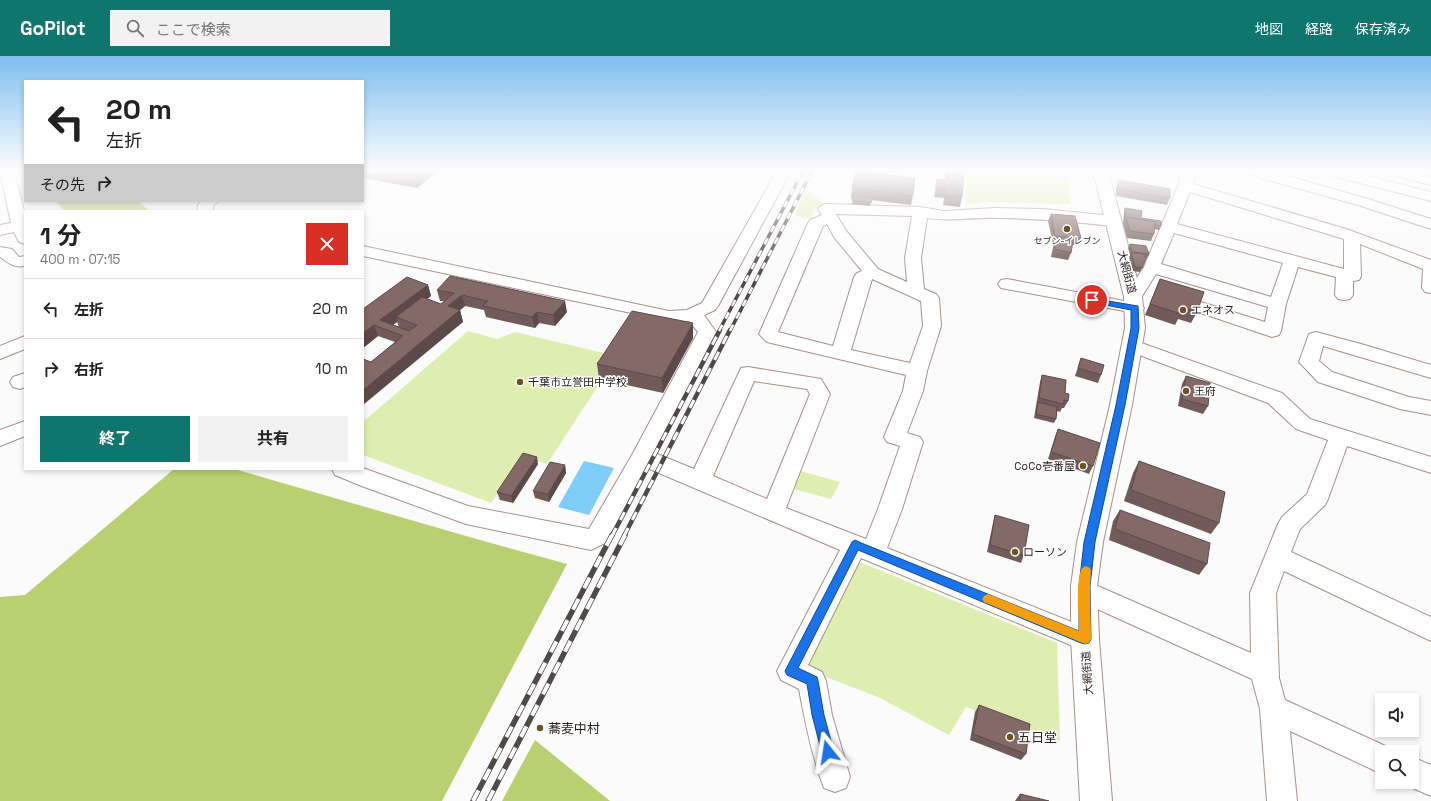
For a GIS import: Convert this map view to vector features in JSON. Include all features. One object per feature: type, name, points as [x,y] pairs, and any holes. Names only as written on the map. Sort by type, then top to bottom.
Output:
[{"type":"main road","name":"大網街道","points":[[1096,801],[1085,639],[1084,591],[1090,542],[1133,346],[1135,328],[1134,302],[1109,206]]},
{"type":"street","points":[[0,230],[23,233],[16,206]]},
{"type":"street","points":[[364,252],[669,316],[690,315],[709,306],[765,206]]},
{"type":"street","points":[[1007,284],[1134,302],[1152,266],[1176,206]]},
{"type":"street","points":[[1278,206],[1364,232],[1398,251],[1431,266],[1431,288]]},
{"type":"street","points":[[1375,206],[1431,224]]},
{"type":"street","points":[[835,777],[818,715],[812,681],[791,671],[864,548],[890,509],[912,442],[895,437],[913,391],[917,371],[932,326],[930,298],[872,273],[840,234],[826,209],[920,212],[944,216],[995,213],[1043,214],[1113,221]]},
{"type":"street","points":[[916,292],[913,258],[920,212]]},
{"type":"street","points":[[830,217],[816,223],[768,334],[774,338],[917,371]]},
{"type":"street","points":[[1168,226],[1353,276],[1364,232]]},
{"type":"street","points":[[0,252],[6,252],[12,260],[17,262],[24,261]]},
{"type":"street","points":[[1201,307],[1272,331],[1277,304],[1292,260]]},
{"type":"street","points":[[364,264],[416,274],[410,279]]},
{"type":"street","points":[[1152,266],[1277,304]]},
{"type":"street","points":[[840,353],[863,277],[872,273]]},
{"type":"street","points":[[1344,294],[1345,274]]},
{"type":"street","points":[[345,470],[466,515],[591,540],[597,536],[642,457],[707,332],[693,314]]},
{"type":"street","points":[[1431,372],[1316,338],[1309,362],[1325,377],[1407,404],[1431,408]]},
{"type":"street","points":[[0,352],[24,342]]},
{"type":"street","points":[[1133,346],[1275,398],[1303,424],[1431,465]]},
{"type":"street","points":[[700,480],[748,373],[814,384],[820,394],[772,512]]},
{"type":"street","points":[[0,438],[24,428]]},
{"type":"street","points":[[1282,801],[1274,709],[1265,678],[1263,593],[1278,558],[1290,524],[1317,499],[1340,436]]},
{"type":"street","points":[[642,457],[700,480],[772,512],[864,548],[1085,639]]},
{"type":"street","points":[[1278,558],[1431,629]]},
{"type":"street","points":[[1084,591],[1265,672]]},
{"type":"street","points":[[1274,709],[1375,756]]},
{"type":"street","points":[[1419,775],[1431,781]]},
{"type":"green space","points":[[60,206],[143,206],[148,210],[63,210]]},
{"type":"green space","points":[[799,206],[826,207],[814,209],[811,219],[795,216]]},
{"type":"green space","points":[[468,331],[497,339],[515,332],[612,355],[592,384],[598,386],[547,464],[523,457],[491,503],[364,455],[364,421]]},
{"type":"green space","points":[[173,470],[237,470],[567,564],[442,801],[0,801],[0,597],[25,595]]},
{"type":"green space","points":[[800,471],[840,482],[831,499],[794,489]]},
{"type":"green space","points":[[845,556],[1057,643],[1060,741],[966,707],[949,735],[878,697],[800,667]]},
{"type":"green space","points":[[535,740],[610,801],[502,801]]},
{"type":"water","points":[[584,461],[614,468],[589,515],[558,507]]},
{"type":"building","points":[[1125,208],[1142,211],[1141,218],[1161,221],[1161,226],[1155,225],[1155,222],[1126,217],[1125,219]]},
{"type":"building","points":[[1051,214],[1075,216],[1081,238],[1055,236]]},
{"type":"building","points":[[1126,217],[1155,222],[1154,234],[1130,231]]},
{"type":"building","points":[[1056,238],[1073,241],[1071,253],[1054,249]]},
{"type":"building","points":[[1130,244],[1146,246],[1149,254],[1132,252]]},
{"type":"building","points":[[1131,253],[1143,254],[1146,258],[1142,268],[1135,267]]},
{"type":"building","points":[[450,276],[565,301],[553,315],[537,312],[532,317],[483,306],[488,301],[462,295],[448,306],[460,310],[364,389],[364,359],[371,362],[403,336],[374,325],[364,332],[364,308],[407,277],[428,285],[380,320],[409,331],[417,325],[396,317],[422,297],[441,304],[454,293],[437,290]]},
{"type":"building","points":[[1160,279],[1204,292],[1197,312],[1183,308],[1181,314],[1150,304]]},
{"type":"building","points":[[632,311],[693,323],[662,378],[597,364]]},
{"type":"building","points":[[1081,358],[1104,365],[1101,375],[1078,368]]},
{"type":"building","points":[[1042,375],[1066,380],[1065,393],[1069,394],[1068,401],[1064,400],[1063,404],[1039,398]]},
{"type":"building","points":[[1186,376],[1210,383],[1208,406],[1182,399]]},
{"type":"building","points":[[1038,402],[1057,407],[1056,419],[1036,414]]},
{"type":"building","points":[[1058,429],[1100,443],[1093,466],[1051,452]]},
{"type":"building","points":[[523,453],[537,457],[511,496],[497,492]]},
{"type":"building","points":[[1139,461],[1225,492],[1219,523],[1131,490]]},
{"type":"building","points":[[550,462],[565,465],[548,494],[533,491]]},
{"type":"building","points":[[1120,510],[1210,543],[1207,564],[1115,529]]},
{"type":"building","points":[[995,515],[1029,525],[1024,555],[990,545]]},
{"type":"building","points":[[979,705],[1030,724],[1026,754],[973,734]]},
{"type":"building","points":[[1020,794],[1049,801],[1020,801]]},
{"type":"railway","points":[[719,331],[785,206]]},
{"type":"railway","points":[[730,331],[794,206]]},
{"type":"railway","points":[[612,536],[720,330]]},
{"type":"railway","points":[[624,536],[730,330]]},
{"type":"railway","points":[[473,801],[612,535]]},
{"type":"railway","points":[[488,801],[625,535]]},
{"type":"slow traffic","points":[[988,599],[1085,639],[1084,586],[1086,571]]},
{"type":"place","name":"セブン-イレブン","points":[[1067,229]]},
{"type":"place","name":"エネオス","points":[[1183,310]]},
{"type":"place","name":"千葉市立誉田中学校","points":[[520,382]]},
{"type":"place","name":"王府","points":[[1186,391]]},
{"type":"place","name":"CoCo壱番屋","points":[[1083,466]]},
{"type":"place","name":"ローソン","points":[[1015,552]]},
{"type":"place","name":"蕎麦中村","points":[[540,728]]},
{"type":"place","name":"五日堂","points":[[1010,737]]},
{"type":"route","points":[[828,752],[818,715],[812,681],[791,671],[855,545],[1085,639],[1084,586],[1090,542],[1121,405],[1133,346],[1135,328],[1135,308],[1092,300]]}]
